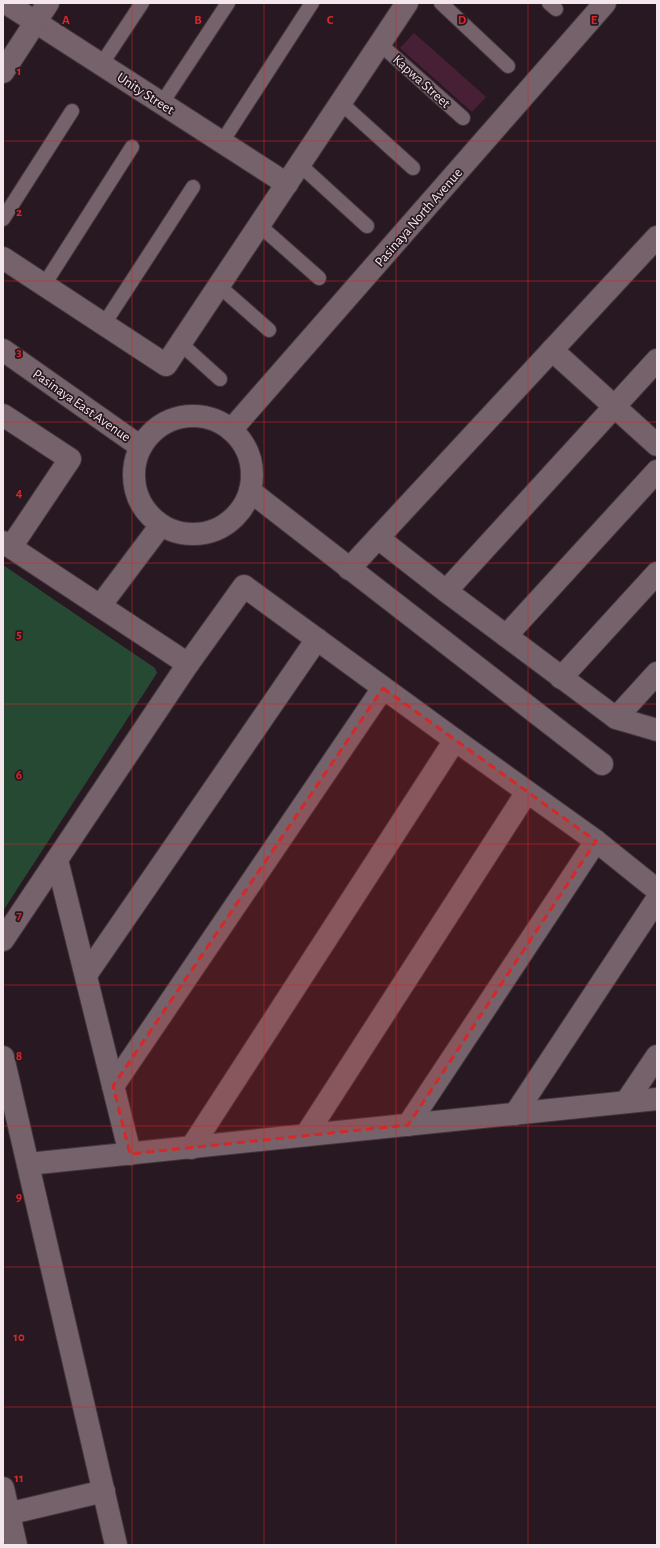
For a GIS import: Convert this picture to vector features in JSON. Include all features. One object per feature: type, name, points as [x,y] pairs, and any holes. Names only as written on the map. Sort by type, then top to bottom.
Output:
[{"type":"street","name":"Unity Street","points":[[6,3],[286,184]]},
{"type":"street","points":[[3,72],[48,3]]},
{"type":"street","points":[[3,258],[166,364],[407,3]]},
{"type":"street","name":"Pasinaya North Avenue","points":[[232,430],[605,3]]},
{"type":"street","points":[[349,569],[657,237]]},
{"type":"street","name":"Pasinaya East Avenue","points":[[3,350],[141,447]]},
{"type":"street","points":[[552,350],[657,445]]},
{"type":"street","points":[[446,591],[657,360]]},
{"type":"street","points":[[3,415],[70,460],[7,544],[188,664]]},
{"type":"street","points":[[190,416],[219,422],[232,430],[249,454],[252,468],[250,491],[241,510],[230,521],[218,529],[204,533],[189,534],[174,532],[161,525],[149,515],[135,490],[134,475],[136,460],[141,447],[150,435],[162,425],[175,419],[190,416]]},
{"type":"street","points":[[506,636],[657,471]]},
{"type":"street","points":[[250,491],[602,764]]},
{"type":"street","points":[[100,606],[161,525]]},
{"type":"street","points":[[378,538],[561,678],[616,718],[657,730]]},
{"type":"street","points":[[561,678],[657,573]]},
{"type":"street","points":[[3,940],[188,664],[244,586],[596,841],[657,890]]},
{"type":"street","points":[[86,975],[317,640]]},
{"type":"street","points":[[616,718],[657,673]]},
{"type":"street","points":[[113,1086],[383,688]]},
{"type":"street","points":[[191,1148],[455,740]]},
{"type":"street","points":[[306,1135],[527,792]]},
{"type":"street","points":[[408,1125],[596,841]]},
{"type":"street","points":[[57,860],[130,1154]]},
{"type":"street","points":[[515,1114],[657,899]]},
{"type":"street","points":[[626,1102],[657,1056]]},
{"type":"street","points":[[3,1057],[116,1545]]},
{"type":"street","points":[[28,1164],[657,1099]]},
{"type":"street","points":[[3,1488],[6,1514],[16,1545]]},
{"type":"street","points":[[6,1514],[104,1491]]},
{"type":"lane","points":[[101,65],[142,3]]},
{"type":"lane","points":[[162,103],[228,3]]},
{"type":"lane","points":[[222,142],[312,3]]},
{"type":"lane","points":[[441,3],[508,66]]},
{"type":"lane","name":"Kapwa Street","points":[[380,44],[463,118]]},
{"type":"lane","points":[[341,103],[413,168]]},
{"type":"lane","points":[[3,219],[72,111]]},
{"type":"lane","points":[[44,285],[132,147]]},
{"type":"lane","points":[[300,164],[367,226]]},
{"type":"lane","points":[[104,324],[193,187]]},
{"type":"lane","points":[[259,225],[319,278]]},
{"type":"lane","points":[[219,286],[269,330]]},
{"type":"lane","points":[[180,343],[220,379]]},
{"type":"highlighted area","points":[[383,688],[596,841],[408,1125],[130,1154],[113,1086]]},
{"type":"green space","points":[[3,565],[155,668],[157,673],[3,911]]},
{"type":"building","points":[[414,33],[486,97],[472,112],[400,48]]}]
